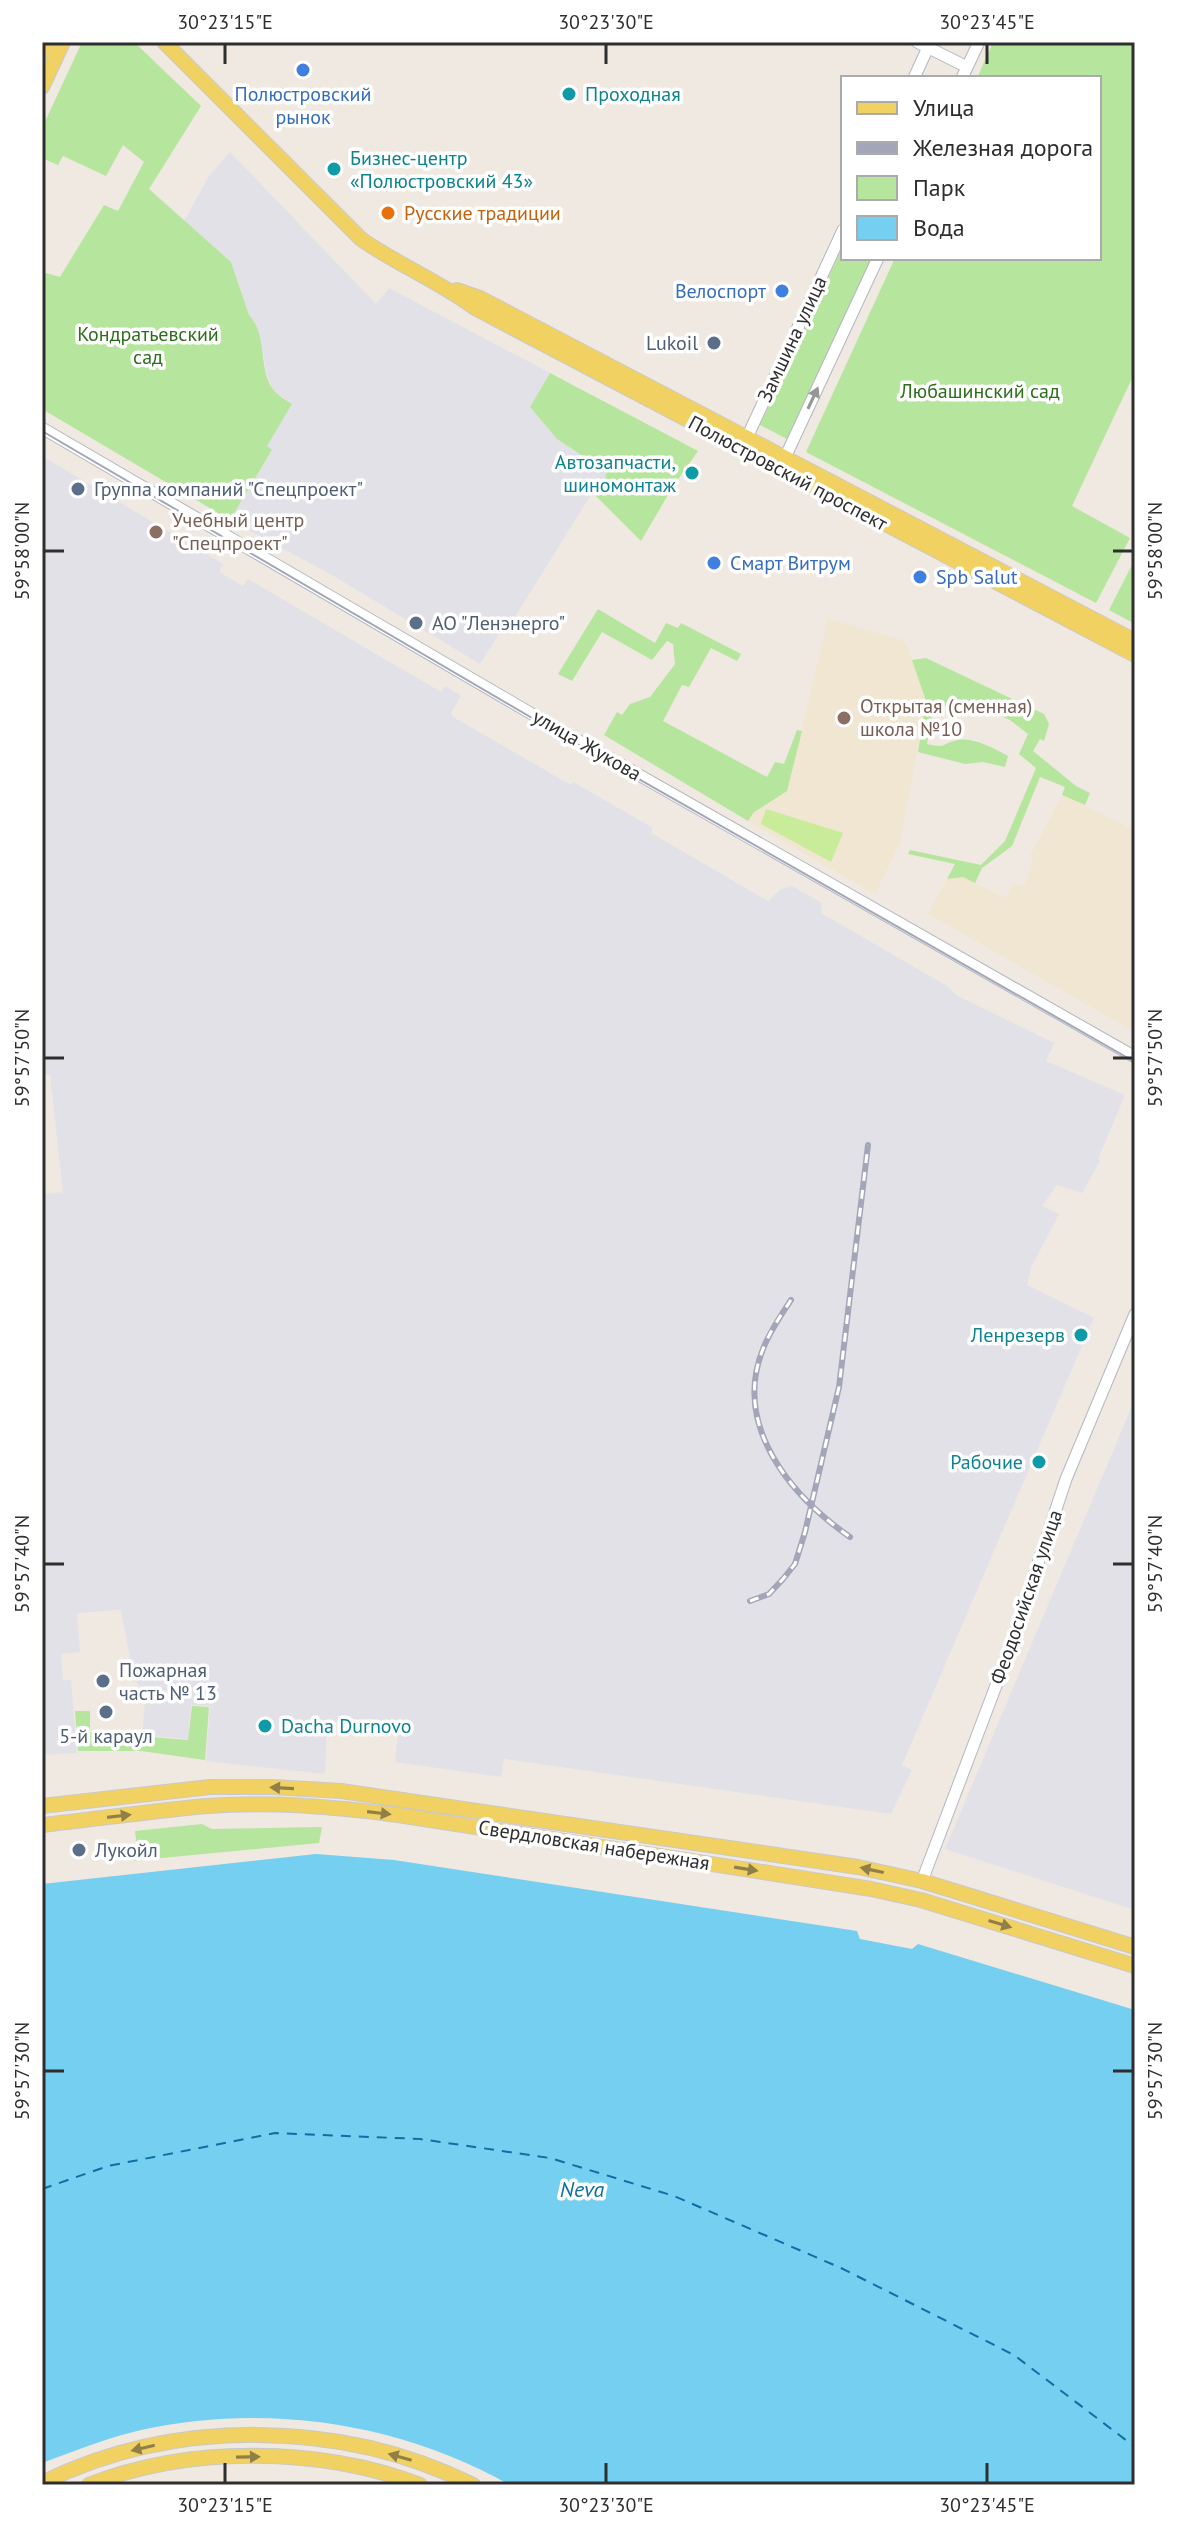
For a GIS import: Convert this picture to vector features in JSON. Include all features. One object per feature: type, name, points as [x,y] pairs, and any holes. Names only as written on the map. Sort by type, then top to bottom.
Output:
[{"type":"main road","points":[[42,53],[47,42]]},
{"type":"main road","points":[[42,87],[63,42]]},
{"type":"main road","name":"Полюстровский проспект","points":[[164,42],[361,239],[445,286],[475,308],[744,443],[1135,655]]},
{"type":"main road","name":"Полюстровский проспект","points":[[782,463],[1135,641]]},
{"type":"main road","name":"Свердловская набережная","points":[[42,1806],[210,1787],[341,1791],[760,1851],[922,1881],[1135,1947]]},
{"type":"main road","name":"Свердловская набережная","points":[[42,1825],[209,1806],[270,1804],[398,1815],[871,1889],[921,1900],[1135,1966]]},
{"type":"main road","points":[[42,2483],[93,2462],[144,2447],[190,2439],[249,2435],[324,2440],[368,2448],[411,2460],[473,2485]]},
{"type":"main road","points":[[89,2485],[148,2468],[193,2460],[250,2456],[322,2460],[420,2485]]},
{"type":"street","points":[[915,76],[925,44],[964,73],[979,42]]},
{"type":"street","name":"Замшина улица","points":[[744,443],[841,234]]},
{"type":"street","points":[[782,463],[877,260]]},
{"type":"street","name":"улица Жукова","points":[[42,428],[536,716],[1135,1057]]},
{"type":"street","name":"Феодосийская улица","points":[[922,1881],[1008,1654],[1066,1479],[1135,1314]]},
{"type":"shaded area","points":[[230,152],[376,304],[389,288],[550,373],[530,407],[557,439],[607,472],[603,484],[592,493],[513,620],[509,618],[480,664],[332,575],[230,520],[272,451],[266,447],[292,404],[273,390],[266,372],[261,339],[255,322],[249,316],[231,262],[184,221],[209,176]]},
{"type":"shaded area","points":[[42,456],[223,564],[219,572],[243,586],[248,579],[441,692],[445,686],[461,696],[451,713],[453,717],[653,828],[651,833],[768,901],[781,889],[792,886],[822,903],[821,913],[947,986],[956,995],[1054,1043],[1046,1061],[1125,1095],[1098,1159],[1100,1161],[1082,1193],[1057,1185],[1042,1206],[1059,1214],[1031,1268],[1027,1285],[1094,1318],[902,1765],[912,1770],[891,1814],[504,1759],[501,1777],[395,1762],[399,1726],[356,1725],[356,1722],[327,1722],[325,1774],[206,1761],[210,1706],[191,1705],[188,1739],[142,1735],[146,1691],[134,1681],[121,1610],[77,1613],[80,1652],[61,1654],[63,1680],[71,1680],[77,1753],[42,1755],[42,1194],[63,1192],[50,1075],[42,1075]]},
{"type":"shaded area","points":[[828,619],[905,641],[926,701],[900,843],[875,894],[748,821],[754,812],[787,790]]},
{"type":"shaded area","points":[[1062,795],[1135,830],[1135,1032],[928,914],[947,879],[963,877],[1005,898],[1012,884],[1024,887],[1033,859],[1030,856]]},
{"type":"shaded area","points":[[1135,1399],[1135,1910],[945,1849]]},
{"type":"green space","name":"Кондратьевский сад","points":[[82,42],[134,42],[201,106],[149,189],[231,262],[249,315],[259,332],[268,379],[274,391],[292,404],[267,446],[272,450],[230,520],[42,409],[42,272],[60,277],[104,205],[118,211],[144,162],[123,145],[106,176],[63,156],[58,165],[42,158],[42,128]]},
{"type":"green space","name":"Любашинский сад","points":[[993,42],[1135,42],[1135,372],[1072,506],[1130,538],[1096,603],[806,452],[894,260],[1101,260],[1101,76],[978,76]]},
{"type":"green space","points":[[841,250],[841,260],[871,260],[787,439],[760,425]]},
{"type":"green space","points":[[550,373],[698,451],[641,541],[594,494],[603,484],[607,472],[557,439],[530,407]]},
{"type":"green space","points":[[1135,559],[1135,624],[1109,610]]},
{"type":"green space","points":[[598,609],[655,643],[666,623],[678,628],[681,623],[741,654],[737,661],[711,648],[689,687],[682,685],[663,721],[767,777],[775,762],[784,764],[797,730],[802,731],[787,791],[754,812],[748,821],[604,735],[617,712],[622,715],[630,704],[650,697],[675,664],[673,644],[667,641],[652,660],[602,632],[572,681],[558,674]]},
{"type":"green space","points":[[926,658],[1044,714],[1049,724],[1044,741],[1040,739],[1033,751],[1076,786],[1090,793],[1085,805],[1062,795],[1065,787],[1040,777],[1012,846],[982,868],[975,883],[963,877],[947,879],[955,864],[908,854],[910,850],[981,865],[1005,841],[1036,768],[1019,754],[1028,734],[1010,720],[967,700],[947,703],[941,712],[933,711],[927,744],[942,746],[953,741],[977,742],[1008,756],[1005,767],[983,762],[965,764],[918,752],[926,701],[912,660]]},
{"type":"green space","points":[[766,809],[843,833],[831,862],[761,824]]},
{"type":"green space","points":[[192,1706],[209,1707],[205,1760],[141,1751],[78,1751],[75,1711],[90,1711],[90,1732],[188,1740]]},
{"type":"green space","points":[[202,1824],[212,1829],[322,1827],[319,1843],[130,1861],[137,1847],[135,1831]]},
{"type":"water","name":"Neva","points":[[316,1854],[394,1860],[857,1931],[860,1939],[912,1949],[918,1944],[1135,2010],[1135,2485],[510,2485],[467,2463],[377,2433],[283,2419],[235,2418],[141,2430],[42,2463],[42,1884]]},
{"type":"ferry route","points":[[42,2189],[108,2166],[275,2133],[420,2139],[550,2158],[674,2196],[841,2268],[1014,2355],[1135,2447]]},
{"type":"tram line","points":[[42,431],[544,725],[1135,1062]]},
{"type":"railway","points":[[750,1601],[769,1594],[795,1564],[805,1532],[839,1387],[868,1145]]},
{"type":"railway","points":[[791,1300],[766,1342],[755,1378],[755,1405],[761,1432],[788,1480],[807,1501],[850,1537]]},
{"type":"place","name":"Полюстровский рынок","points":[[303,70]]},
{"type":"place","name":"Проходная","points":[[569,94]]},
{"type":"place","name":"Бизнес-центр «Полюстровский 43»","points":[[334,169]]},
{"type":"place","name":"Русские традиции","points":[[388,213]]},
{"type":"place","name":"Велоспорт","points":[[782,291]]},
{"type":"place","name":"Lukoil","points":[[714,343]]},
{"type":"place","name":"Автозапчасти, шиномонтаж","points":[[692,473]]},
{"type":"place","name":"Группа компаний \"Спецпроект\"","points":[[78,489]]},
{"type":"place","name":"Учебный центр \"Спецпроект\"","points":[[156,532]]},
{"type":"place","name":"Смарт Витрум","points":[[714,563]]},
{"type":"place","name":"Spb Salut","points":[[920,577]]},
{"type":"place","name":"АО \"Ленэнерго\"","points":[[416,623]]},
{"type":"place","name":"Открытая (сменная) школа №10","points":[[844,718]]},
{"type":"place","name":"Ленрезерв","points":[[1081,1335]]},
{"type":"place","name":"Рабочие","points":[[1039,1462]]},
{"type":"place","name":"Пожарная часть № 13","points":[[103,1681]]},
{"type":"place","name":"5-й караул","points":[[106,1712]]},
{"type":"place","name":"Dacha Durnovo","points":[[265,1726]]},
{"type":"place","name":"Лукойл","points":[[79,1850]]}]
